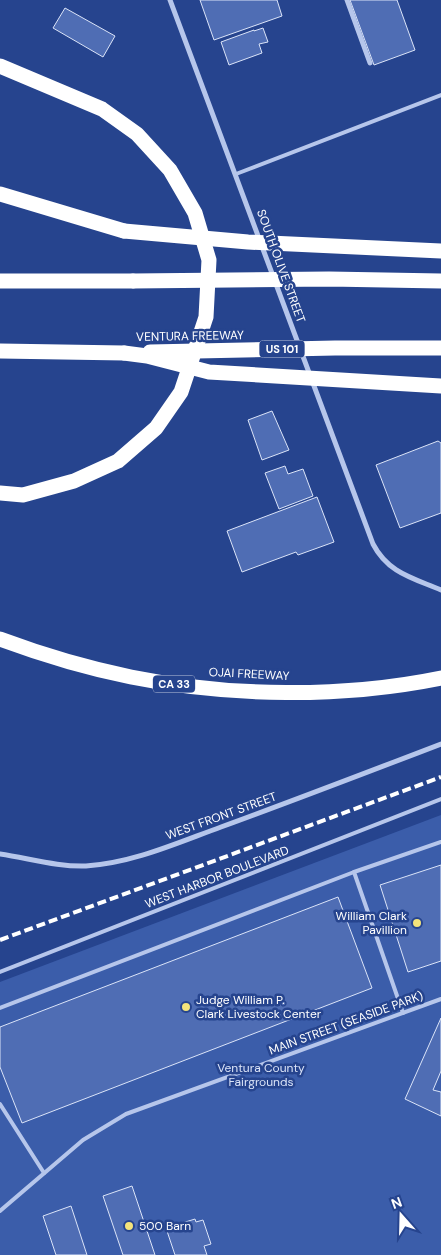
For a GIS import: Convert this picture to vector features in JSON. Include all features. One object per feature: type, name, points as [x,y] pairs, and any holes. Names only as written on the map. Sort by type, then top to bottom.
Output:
[{"type":"highway","points":[[0,66],[102,109],[137,134],[170,170],[195,213],[209,260],[206,317],[181,392],[156,428],[118,461],[74,481],[23,495],[0,493]]},
{"type":"highway","points":[[0,194],[124,231],[248,242],[441,251]]},
{"type":"highway","points":[[0,282],[441,281]]},
{"type":"highway","name":"VENTURA FREEWAY","points":[[0,351],[124,353],[335,348],[441,348]]},
{"type":"highway","points":[[124,353],[147,356],[209,372],[441,386]]},
{"type":"highway","name":"OJAI FREEWAY","points":[[0,639],[84,666],[175,684],[256,691],[353,690],[441,678]]},
{"type":"street","name":"SOUTH OLIVE STREET","points":[[170,0],[374,544],[384,561],[392,567],[441,590]]},
{"type":"street","points":[[347,0],[370,63]]},
{"type":"street","name":"WEST FRONT STREET","points":[[0,854],[78,865],[117,862],[147,854],[307,796],[441,744]]},
{"type":"lane","points":[[236,174],[441,95]]},
{"type":"lane","name":"WEST HARBOR BOULEVARD","points":[[0,972],[441,799]]},
{"type":"lane","points":[[0,1008],[354,872],[441,842]]},
{"type":"lane","points":[[354,872],[403,1013]]},
{"type":"lane","name":"MAIN STREET (SEASIDE PARK)","points":[[0,1211],[83,1140],[126,1114],[441,999]]},
{"type":"lane","points":[[0,1104],[44,1173]]},
{"type":"green space","name":"Ventura County Fairgrounds","points":[[441,815],[441,1255],[0,1255],[0,982]]},
{"type":"building","points":[[200,0],[277,0],[282,16],[214,40]]},
{"type":"building","points":[[350,0],[397,0],[415,50],[374,65]]},
{"type":"building","points":[[65,8],[115,36],[103,57],[53,28]]},
{"type":"building","points":[[263,28],[268,42],[259,44],[262,53],[229,65],[221,42]]},
{"type":"building","points":[[272,411],[289,450],[262,460],[248,420]]},
{"type":"building","points":[[438,441],[441,443],[441,513],[400,528],[376,465]]},
{"type":"building","points":[[285,466],[288,474],[303,469],[313,496],[279,509],[265,473]]},
{"type":"building","points":[[317,497],[334,542],[298,555],[296,552],[242,572],[227,531]]},
{"type":"building","name":"William Clark Pavillion","points":[[441,865],[441,961],[408,972],[380,885]]},
{"type":"building","name":"Judge William P. Clark Livestock Center","points":[[338,897],[372,988],[22,1123],[0,1067],[0,1027]]},
{"type":"building","points":[[441,1018],[441,1071],[433,1090],[441,1092],[441,1116],[405,1099]]},
{"type":"building","name":"500 Barn","points":[[132,1186],[155,1255],[123,1255],[103,1196]]},
{"type":"building","points":[[71,1206],[87,1255],[56,1255],[43,1216]]},
{"type":"building","points":[[195,1219],[196,1222],[203,1220],[211,1244],[204,1246],[207,1255],[175,1255],[166,1228]]},
{"type":"railway","points":[[0,940],[441,777]]},
{"type":"place","name":"William Clark Pavillion","points":[[417,923]]},
{"type":"place","name":"Judge William P. Clark Livestock Center","points":[[186,1007]]},
{"type":"place","name":"500 Barn","points":[[129,1226]]}]
